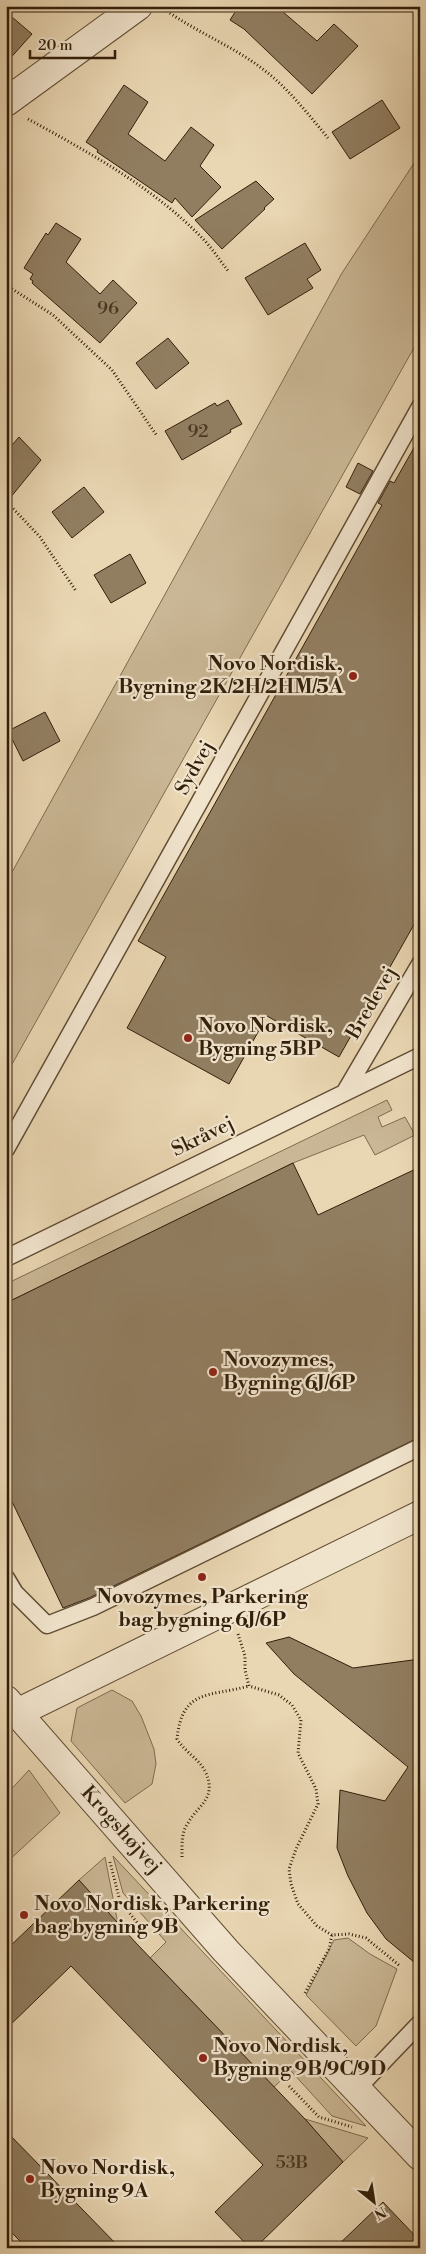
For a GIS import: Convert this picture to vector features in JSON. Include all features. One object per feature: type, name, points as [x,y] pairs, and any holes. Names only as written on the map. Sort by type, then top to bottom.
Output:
[{"type":"street","points":[[14,109],[138,6]]},
{"type":"street","points":[[12,1706],[225,1612],[420,1515]]},
{"type":"street","name":"Krogshøjvej","points":[[12,1706],[288,2019],[420,2156]]},
{"type":"lane","name":"Sydvej","points":[[6,1149],[420,407]]},
{"type":"lane","name":"Bredevej","points":[[346,1090],[420,964]]},
{"type":"lane","name":"Skråvej","points":[[6,1258],[346,1090],[420,1056]]},
{"type":"lane","points":[[6,1578],[15,1594],[47,1625],[93,1607],[420,1447]]},
{"type":"lane","points":[[356,2090],[420,2023]]},
{"type":"path","points":[[160,6],[265,70],[298,102],[328,138]]},
{"type":"path","points":[[14,109],[108,166],[170,208],[206,242],[229,272]]},
{"type":"path","points":[[6,285],[53,315],[112,370],[157,436]]},
{"type":"path","points":[[6,501],[40,537],[76,591]]},
{"type":"path","points":[[225,1612],[238,1633],[245,1656],[245,1670],[249,1686]]},
{"type":"path","points":[[170,1885],[181,1861],[182,1836],[188,1822],[205,1804],[210,1784],[198,1760],[183,1748],[177,1739],[182,1714],[202,1696],[249,1686],[279,1695],[292,1705],[301,1720],[298,1753],[316,1789],[318,1804],[296,1848],[289,1869],[291,1884],[298,1904],[317,1926],[332,1935],[349,1934],[366,1938],[400,1966]]},
{"type":"path","points":[[116,1822],[106,1849],[120,1901],[143,1930]]},
{"type":"path","points":[[288,2019],[329,1949],[332,1935]]},
{"type":"path","points":[[289,2086],[319,2117],[353,2127]]},
{"type":"shaded area","points":[[420,154],[420,337],[6,1075],[6,883],[342,273]]},
{"type":"shaded area","points":[[387,1100],[392,1110],[378,1117],[382,1127],[405,1117],[415,1135],[375,1155],[364,1135],[293,1163],[6,1303],[6,1284]]},
{"type":"shaded area","points":[[112,1690],[132,1701],[141,1716],[154,1749],[156,1764],[152,1784],[125,1803],[71,1741],[77,1708]]},
{"type":"shaded area","points":[[29,1770],[60,1813],[6,1863],[6,1795]]},
{"type":"shaded area","points":[[113,1856],[366,2126],[332,2116],[291,2071],[274,2087],[150,1958],[166,1942],[123,1893]]},
{"type":"shaded area","points":[[105,1857],[118,1924],[79,1880]]},
{"type":"shaded area","points":[[348,1938],[370,1954],[397,1969],[376,2026],[356,2046],[306,1995],[334,1940]]},
{"type":"shaded area","points":[[305,2119],[368,2138],[343,2162]]},
{"type":"building","points":[[239,6],[276,6],[317,41],[334,24],[358,46],[312,94],[244,29],[230,20]]},
{"type":"building","points":[[6,12],[32,34],[6,63]]},
{"type":"building","points":[[124,85],[148,102],[128,134],[165,161],[191,127],[214,145],[200,166],[221,187],[192,217],[175,198],[172,203],[97,152],[98,150],[86,142]]},
{"type":"building","points":[[382,100],[400,128],[350,159],[332,132]]},
{"type":"building","points":[[256,181],[274,199],[222,249],[195,220]]},
{"type":"building","points":[[56,223],[81,239],[66,262],[100,294],[113,280],[137,303],[100,343],[32,283],[33,281],[30,279],[33,274],[24,268],[46,233],[48,235]]},
{"type":"building","points":[[305,243],[321,270],[307,279],[313,288],[268,315],[245,278]]},
{"type":"building","points":[[168,338],[189,363],[156,389],[136,363]]},
{"type":"building","points":[[228,400],[242,424],[182,460],[165,431],[215,403],[217,406]]},
{"type":"building","points":[[19,437],[41,460],[6,503],[6,452]]},
{"type":"building","name":"Novo Nordisk, Bygning 2K/2H/2HM/5A","points":[[420,437],[420,914],[339,1057],[267,1016],[229,1084],[127,1028],[166,957],[138,941],[382,505],[378,503],[390,481],[394,483]]},
{"type":"building","points":[[358,463],[373,471],[360,494],[346,487]]},
{"type":"building","points":[[84,487],[104,512],[72,538],[52,512]]},
{"type":"building","points":[[130,554],[146,583],[111,603],[94,575]]},
{"type":"building","points":[[45,712],[60,741],[23,761],[8,731]]},
{"type":"building","name":"Novozymes, Bygning 6J/6P","points":[[293,1163],[318,1215],[420,1167],[420,1437],[89,1598],[63,1608],[6,1489],[6,1303]]},
{"type":"building","points":[[289,1637],[353,1668],[420,1659],[420,1967],[386,1939],[367,1913],[348,1876],[337,1848],[340,1790],[385,1801],[408,1767],[294,1674],[266,1643]]},
{"type":"building","name":"Novo Nordisk, Bygning 9B/9C/9D","points":[[79,1880],[136,1943],[305,2119],[343,2162],[255,2248],[250,2248],[215,2212],[263,2165],[71,1966],[6,2029],[6,1950]]},
{"type":"building","name":"Novo Nordisk, Bygning 9A","points":[[6,2131],[120,2248],[27,2248],[6,2227]]},
{"type":"building","points":[[383,2202],[420,2241],[420,2248],[335,2248]]},
{"type":"place","name":"Novo Nordisk, Bygning 2K/2H/2HM/5A","points":[[353,676]]},
{"type":"place","name":"Novo Nordisk, Bygning 5BP","points":[[188,1038]]},
{"type":"place","name":"Novozymes, Bygning 6J/6P","points":[[213,1372]]},
{"type":"place","name":"Novozymes, Parkering bag bygning 6J/6P","points":[[202,1577]]},
{"type":"place","name":"Novo Nordisk, Parkering bag bygning 9B","points":[[24,1915]]},
{"type":"place","name":"Novo Nordisk, Bygning 9B/9C/9D","points":[[203,2058]]},
{"type":"place","name":"Novo Nordisk, Bygning 9A","points":[[30,2179]]}]
